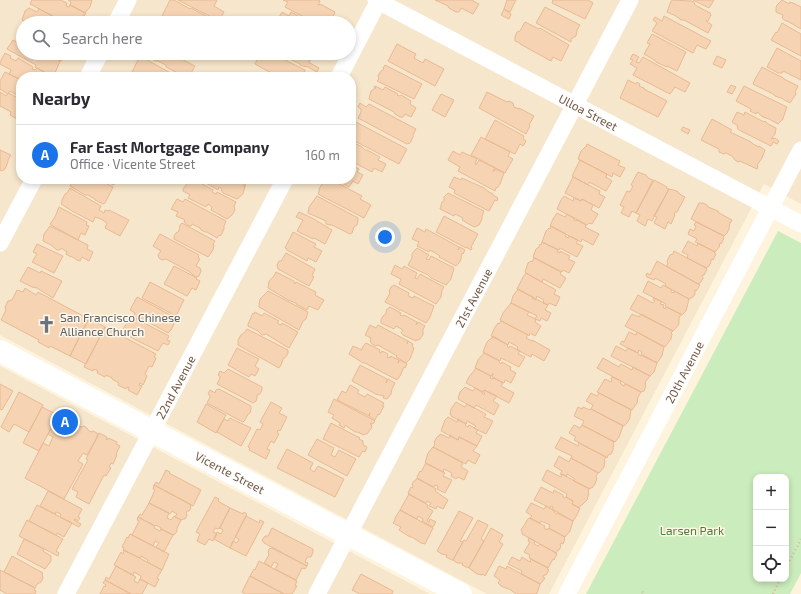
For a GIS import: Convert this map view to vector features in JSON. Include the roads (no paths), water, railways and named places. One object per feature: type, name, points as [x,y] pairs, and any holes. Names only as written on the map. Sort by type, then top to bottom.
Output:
[{"type":"street","points":[[120,16],[128,0]]},
{"type":"street","points":[[356,43],[378,0]]},
{"type":"street","name":"Ulloa Street","points":[[378,0],[801,224]]},
{"type":"street","name":"21st Avenue","points":[[316,594],[630,0]]},
{"type":"street","points":[[90,72],[96,60]]},
{"type":"street","points":[[342,72],[348,60]]},
{"type":"street","name":"20th Avenue","points":[[567,594],[801,150]]},
{"type":"street","points":[[0,243],[31,184]]},
{"type":"street","name":"22nd Avenue","points":[[66,594],[282,184]]},
{"type":"street","name":"Vicente Street","points":[[0,351],[461,594]]},
{"type":"place","name":"San Francisco Chinese Alliance Church","points":[[47,324]]},
{"type":"place","name":"Far East Mortgage Company","points":[[65,422]]},
{"type":"park label","name":"Larsen Park","points":[[692,530]]}]
